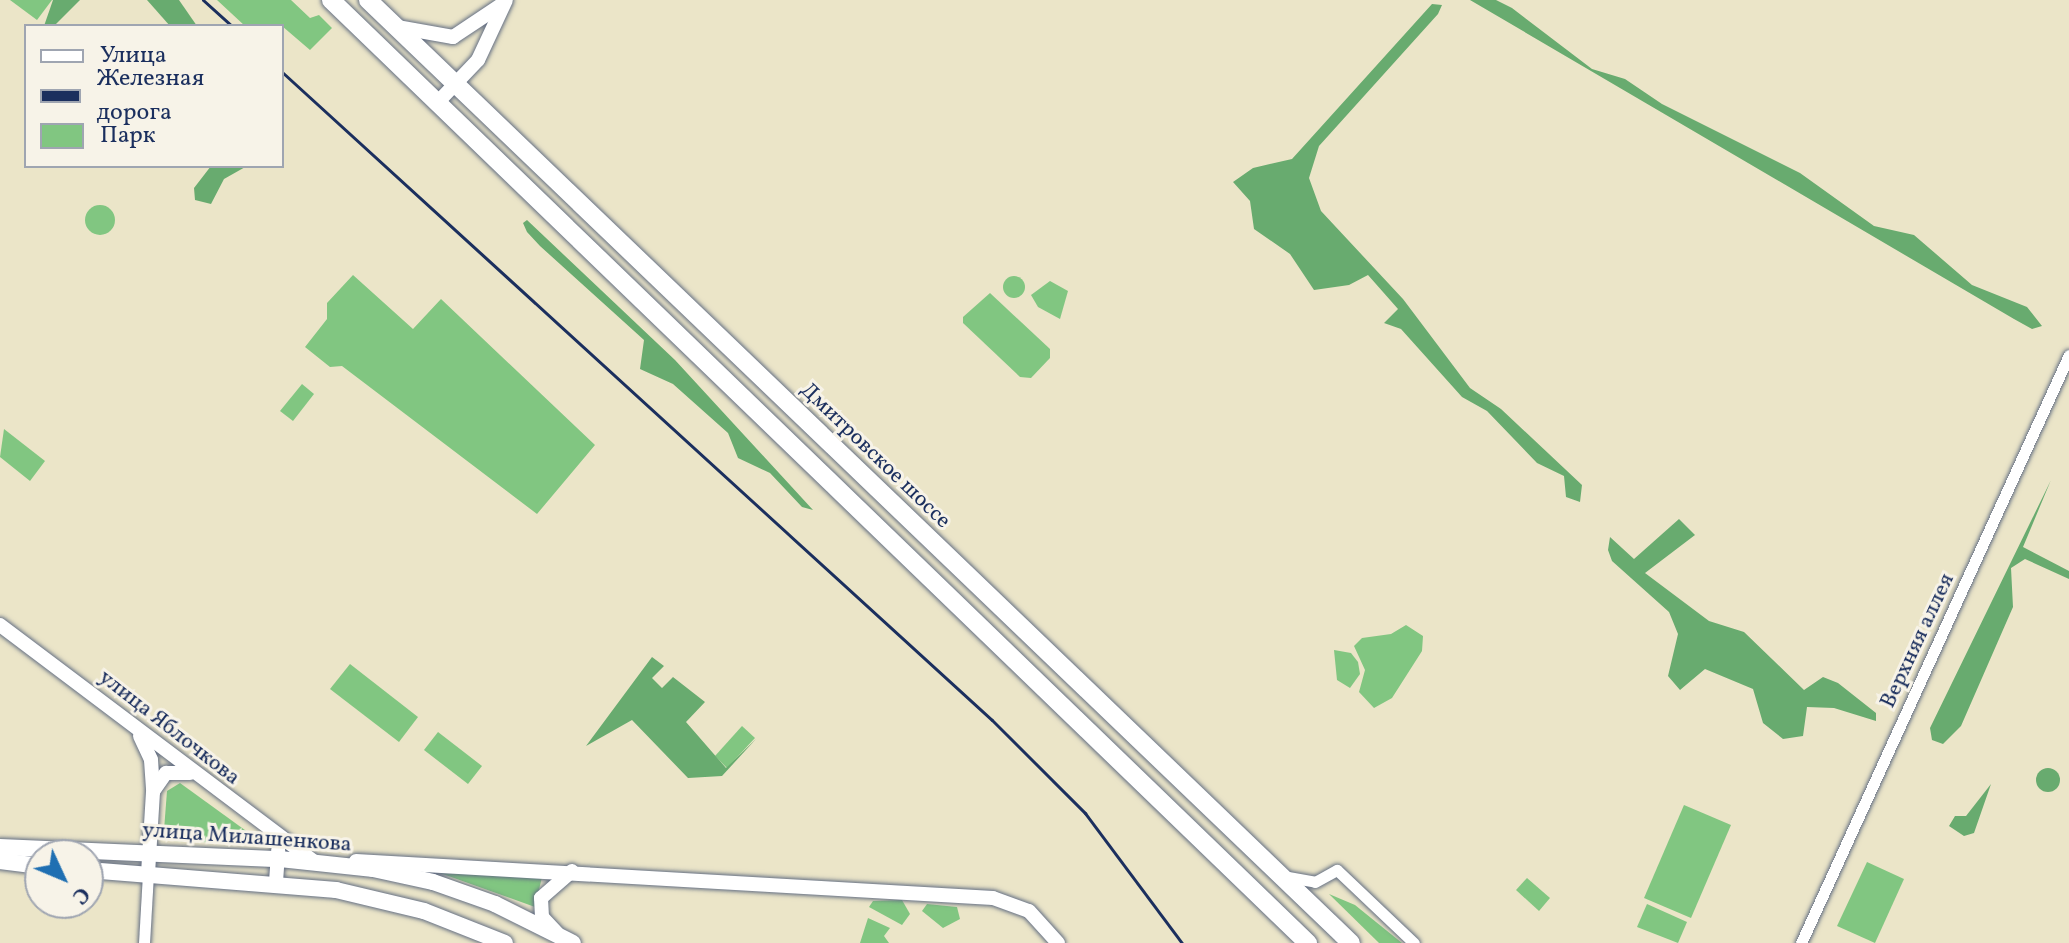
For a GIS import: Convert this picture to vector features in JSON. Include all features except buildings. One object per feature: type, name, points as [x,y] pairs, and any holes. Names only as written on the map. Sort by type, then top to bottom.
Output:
[{"type":"main road","points":[[331,0],[1308,943]]},
{"type":"main road","name":"Дмитровское шоссе","points":[[368,0],[1351,943]]},
{"type":"main road","name":"улица Милашенкова","points":[[0,847],[332,864],[433,882],[495,904],[566,940]]},
{"type":"main road","points":[[0,861],[24,864]]},
{"type":"main road","name":"улица Милашенкова","points":[[104,871],[276,882],[424,911],[505,943]]},
{"type":"street","points":[[438,102],[478,60],[505,1]]},
{"type":"street","points":[[397,27],[453,37],[505,1]]},
{"type":"street","name":"Верхняя аллея","points":[[1801,943],[2067,363]]},
{"type":"street","name":"улица Яблочкова","points":[[0,625],[271,835],[313,861]]},
{"type":"street","points":[[135,729],[151,760],[153,792],[144,943]]},
{"type":"street","points":[[153,792],[166,773],[190,773]]},
{"type":"street","points":[[271,835],[280,859],[276,882]]},
{"type":"street","points":[[332,864],[573,870],[993,898],[1024,908],[1058,943]]},
{"type":"street","points":[[566,940],[542,917],[541,898],[553,882],[573,870]]},
{"type":"street","points":[[1276,872],[1315,882],[1337,870],[1414,943]]},
{"type":"green space","points":[[10,0],[52,0],[37,20]]},
{"type":"green space","points":[[53,0],[80,0],[56,24],[45,24]]},
{"type":"green space","points":[[147,0],[179,0],[196,24],[168,24]]},
{"type":"green space","points":[[217,0],[291,0],[310,18],[319,15],[332,28],[310,50],[284,28],[284,24],[243,24]]},
{"type":"green space","points":[[1470,0],[1496,0],[1512,8],[1592,69],[1625,79],[1662,104],[1800,173],[1874,226],[1914,235],[1972,285],[2027,307],[2042,326],[2032,329],[2014,319]]},
{"type":"green space","points":[[1432,4],[1442,5],[1438,14],[1319,146],[1309,178],[1321,211],[1403,299],[1470,388],[1501,409],[1582,485],[1580,502],[1566,497],[1564,476],[1537,463],[1487,411],[1462,397],[1401,329],[1384,323],[1398,309],[1368,275],[1349,285],[1314,290],[1290,254],[1254,229],[1250,201],[1233,182],[1253,168],[1292,159]]},
{"type":"green space","points":[[209,168],[243,168],[224,179],[211,204],[195,200],[194,188]]},
{"type":"green space","points":[[100,205],[110,210],[115,220],[110,230],[100,235],[90,230],[85,220],[90,210]]},
{"type":"green space","points":[[527,220],[675,360],[813,510],[802,507],[770,473],[738,458],[728,433],[673,384],[640,369],[644,340],[540,246],[527,232],[523,223]]},
{"type":"green space","points":[[353,275],[413,329],[441,299],[595,445],[537,514],[342,366],[330,367],[305,347],[327,319],[327,303]]},
{"type":"green space","points":[[1010,276],[1018,276],[1025,287],[1018,298],[1010,298],[1003,291],[1003,283]]},
{"type":"green space","points":[[1050,281],[1068,291],[1060,319],[1038,307],[1031,295]]},
{"type":"green space","points":[[990,293],[1050,349],[1050,358],[1031,378],[1020,377],[963,323],[963,317]]},
{"type":"green space","points":[[302,384],[314,394],[293,421],[280,411]]},
{"type":"green space","points":[[4,429],[45,461],[30,481],[0,457]]},
{"type":"green space","points":[[2051,480],[2023,547],[2069,571],[2069,579],[2025,559],[2011,568],[2013,607],[1961,726],[1943,744],[1932,740],[1930,728]]},
{"type":"green space","points":[[1679,519],[1695,535],[1645,573],[1709,621],[1744,632],[1804,690],[1823,677],[1838,683],[1876,713],[1876,721],[1834,708],[1807,707],[1803,736],[1783,739],[1763,723],[1753,689],[1705,669],[1680,690],[1668,676],[1678,634],[1669,612],[1612,561],[1608,550],[1610,537],[1634,559]]},
{"type":"green space","points":[[1406,625],[1423,636],[1422,651],[1392,698],[1374,708],[1359,692],[1365,670],[1354,646],[1362,638],[1391,634]]},
{"type":"green space","points":[[1334,650],[1351,653],[1358,662],[1360,674],[1350,688],[1337,680]]},
{"type":"green space","points":[[652,657],[664,666],[652,678],[662,688],[673,677],[705,702],[686,722],[726,768],[756,739],[722,776],[688,778],[632,720],[586,746]]},
{"type":"green space","points":[[350,664],[418,717],[399,742],[330,689]]},
{"type":"green space","points":[[742,726],[755,738],[727,768],[715,756]]},
{"type":"green space","points":[[438,732],[482,766],[468,784],[424,750]]},
{"type":"green space","points":[[2048,768],[2057,771],[2060,780],[2057,789],[2048,792],[2039,789],[2036,780],[2039,771]]},
{"type":"green space","points":[[180,783],[249,833],[249,844],[173,841],[164,830],[167,791]]},
{"type":"green space","points":[[1991,784],[1974,833],[1964,836],[1949,826],[1955,816],[1966,816]]},
{"type":"green space","points":[[1684,805],[1731,825],[1691,918],[1644,898]]},
{"type":"green space","points":[[1867,862],[1904,879],[1875,943],[1837,926]]},
{"type":"green space","points":[[440,873],[542,877],[535,907]]},
{"type":"green space","points":[[1527,878],[1550,898],[1539,911],[1516,890]]},
{"type":"green space","points":[[1329,894],[1355,905],[1402,943],[1379,943]]},
{"type":"green space","points":[[902,900],[910,914],[902,925],[869,907],[873,901]]},
{"type":"green space","points":[[927,904],[957,907],[960,919],[943,928],[922,911]]},
{"type":"green space","points":[[1647,904],[1687,922],[1678,943],[1637,927]]},
{"type":"green space","points":[[868,918],[890,928],[884,936],[889,943],[860,943]]},
{"type":"railway","points":[[203,0],[230,24]]},
{"type":"railway","points":[[284,74],[992,720],[1085,813],[1182,943]]}]
